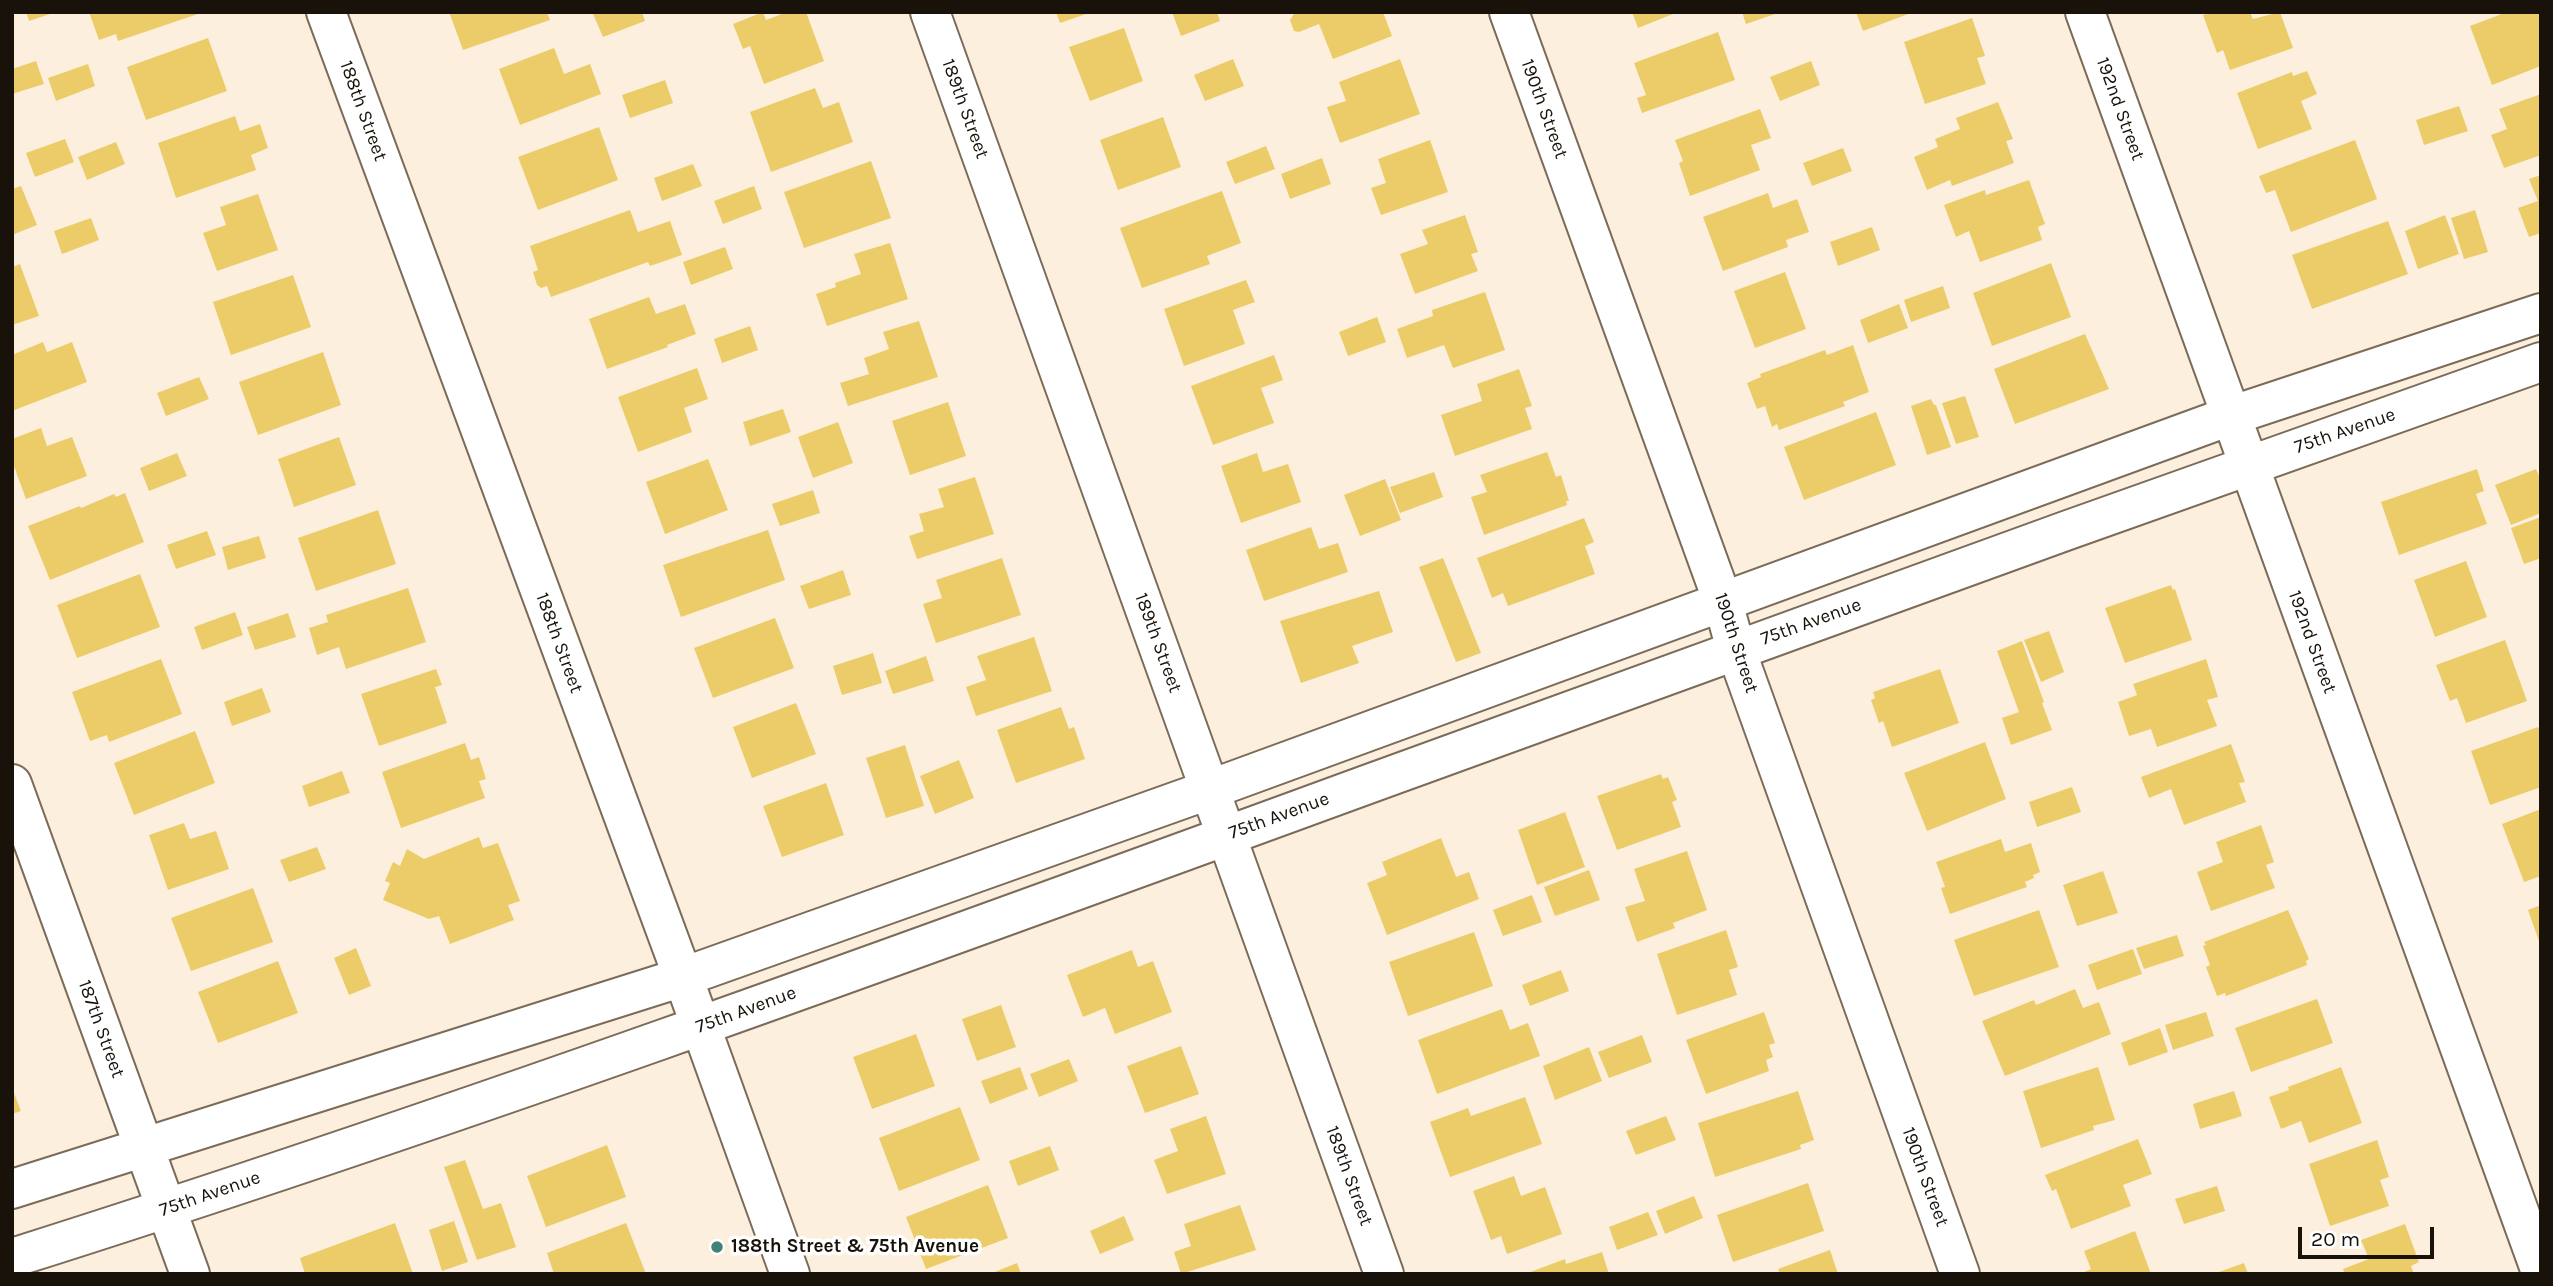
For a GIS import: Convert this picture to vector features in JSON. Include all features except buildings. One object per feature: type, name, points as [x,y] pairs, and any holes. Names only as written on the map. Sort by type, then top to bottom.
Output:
[{"type":"street","name":"188th Street","points":[[326,12],[790,1274]]},
{"type":"street","name":"189th Street","points":[[930,12],[1384,1274]]},
{"type":"street","name":"190th Street","points":[[1509,12],[1723,602],[1736,650],[1960,1274]]},
{"type":"street","name":"192nd Street","points":[[2085,12],[2541,1272]]},
{"type":"street","points":[[12,1189],[683,977],[1211,789],[2230,416],[2541,313]]},
{"type":"street","name":"75th Avenue","points":[[12,1258],[166,1209],[701,1027],[1736,650],[2541,362]]},
{"type":"street","name":"187th Street","points":[[12,784],[190,1274]]},
{"type":"place","name":"188th Street & 75th Avenue","points":[[717,1247]]}]
